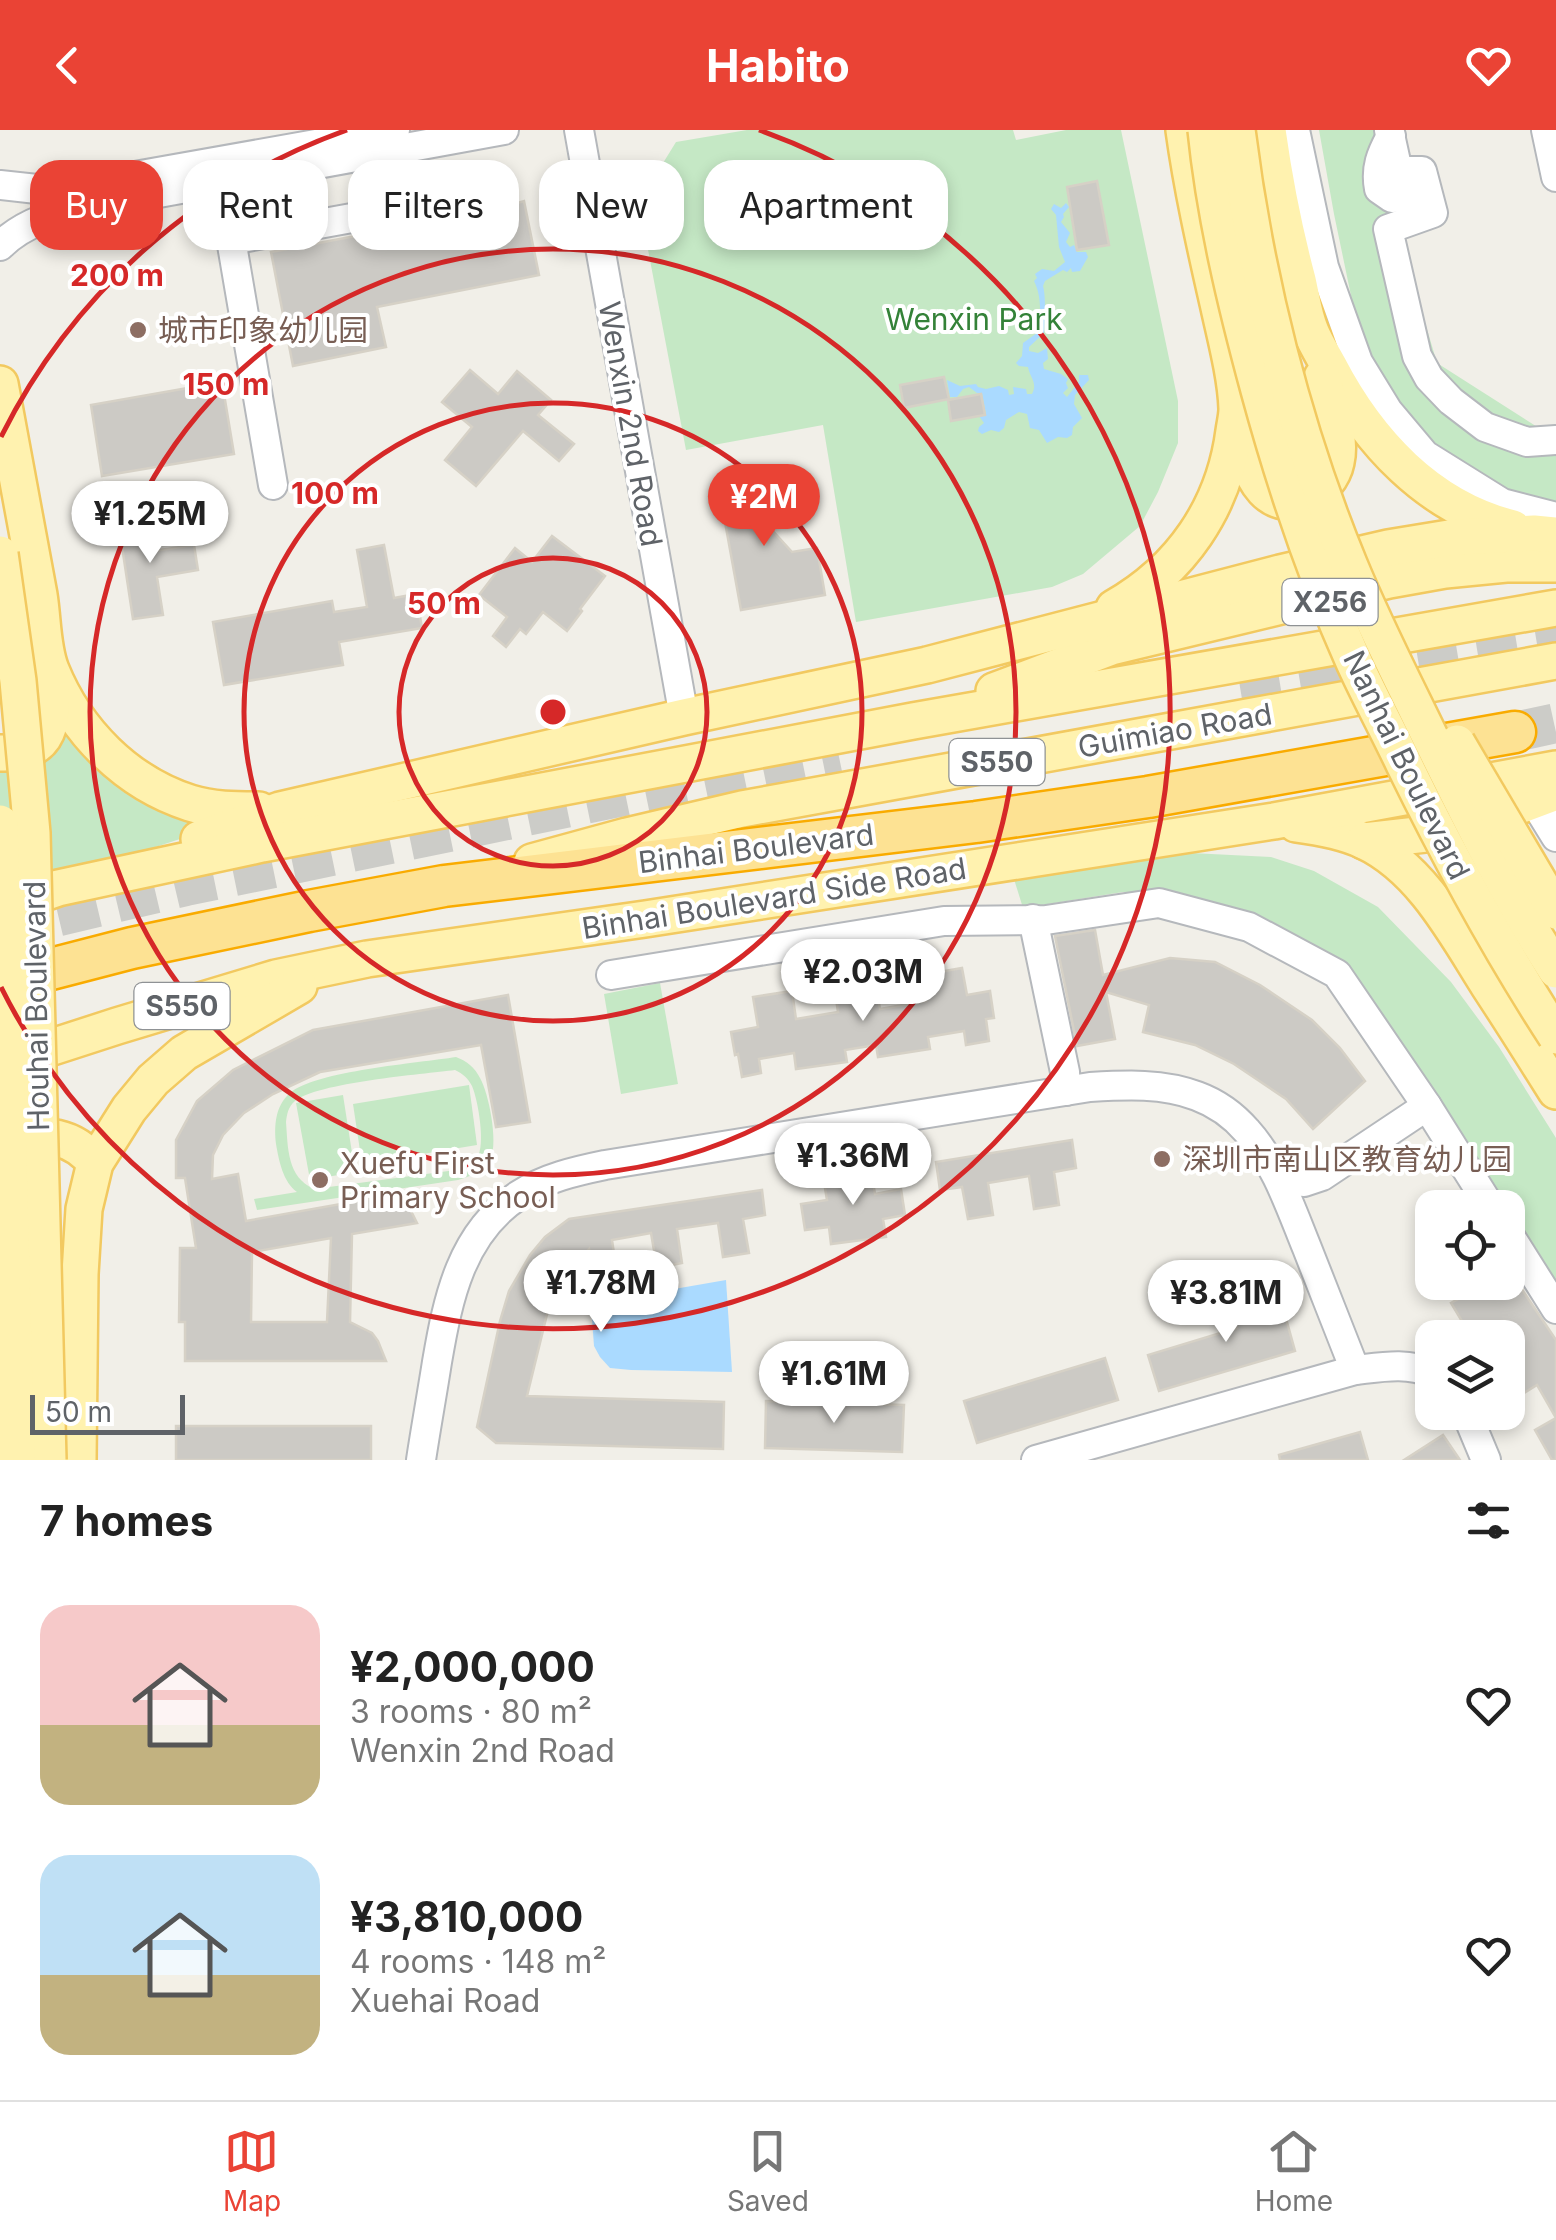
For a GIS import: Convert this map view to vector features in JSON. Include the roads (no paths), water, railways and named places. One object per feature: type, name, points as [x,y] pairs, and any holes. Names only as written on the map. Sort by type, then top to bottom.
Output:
[{"type":"highway","name":"Binhai Boulevard","points":[[0,982],[132,948],[444,886],[976,822],[1515,732]]},
{"type":"main road","points":[[1184,130],[1246,456],[1268,495],[1302,500],[1316,494],[1329,480],[1336,462],[1337,440],[1290,248],[1268,130]]},
{"type":"main road","name":"Nanhai Boulevard","points":[[1206,130],[1237,307],[1270,431],[1316,566],[1354,661],[1448,853],[1556,1036]]},
{"type":"main road","name":"Nanhai Boulevard","points":[[1237,130],[1264,282],[1299,422],[1342,547],[1492,862],[1556,970]]},
{"type":"main road","points":[[1310,332],[1361,422],[1426,486],[1456,506],[1499,524],[1548,528]]},
{"type":"main road","points":[[0,384],[40,602],[52,712],[44,738],[34,746],[0,753]]},
{"type":"main road","points":[[1100,635],[1130,599],[1162,573],[1194,538],[1216,501],[1231,454],[1237,409]]},
{"type":"main road","points":[[58,888],[281,840],[913,721],[1100,635],[1388,548],[1548,528]]},
{"type":"main road","name":"Houhai Boulevard","points":[[0,554],[20,699],[32,833],[48,1460]]},
{"type":"main road","points":[[0,908],[280,810],[684,718],[928,665],[1445,570],[1556,564]]},
{"type":"main road","name":"Guimiao Road","points":[[913,721],[1556,608]]},
{"type":"main road","name":"Guimiao Road","points":[[444,886],[742,809],[1556,660]]},
{"type":"main road","points":[[49,667],[88,734],[118,764],[155,788],[192,804],[231,810],[280,810]]},
{"type":"main road","points":[[1397,669],[1440,715],[1556,911]]},
{"type":"main road","name":"Binhai Boulevard Side Road","points":[[0,1064],[276,978],[367,959],[645,920],[1274,821],[1556,769]]},
{"type":"main road","points":[[1364,841],[1550,817]]},
{"type":"main road","points":[[1274,821],[1324,828],[1364,841],[1397,863],[1450,923],[1556,1091]]},
{"type":"main road","name":"Houhai Boulevard","points":[[0,823],[17,1460]]},
{"type":"main road","points":[[78,1460],[82,1242],[84,1209],[95,1163],[129,1109],[153,1080],[184,1053],[302,985],[367,959]]},
{"type":"main road","points":[[0,1154],[20,1141],[48,1137],[75,1144],[95,1163]]},
{"type":"street","points":[[267,160],[396,130]]},
{"type":"street","points":[[296,160],[504,130]]},
{"type":"street","name":"Wenxin 2nd Road","points":[[579,130],[684,718]]},
{"type":"street","points":[[1295,130],[1324,267],[1358,362],[1388,411],[1426,455],[1548,528]]},
{"type":"street","points":[[1546,130],[1556,176]]},
{"type":"street","points":[[1390,133],[1380,155],[1379,189],[1392,198],[1408,197]]},
{"type":"street","points":[[1390,133],[1398,171],[1422,171],[1433,213],[1388,229],[1417,356],[1451,401],[1485,427],[1527,442],[1556,440]]},
{"type":"street","points":[[0,185],[54,188],[183,175]]},
{"type":"street","points":[[0,246],[24,227],[70,210],[183,181]]},
{"type":"street","points":[[234,250],[273,485]]},
{"type":"street","points":[[612,975],[944,920],[1046,920],[1159,902],[1248,927],[1338,974],[1480,1190]]},
{"type":"street","points":[[1033,919],[1066,1090]]},
{"type":"street","points":[[421,1460],[453,1285],[477,1236],[518,1196],[545,1182],[605,1165],[1066,1090],[1130,1085],[1168,1087],[1200,1096],[1226,1111],[1249,1132],[1291,1207],[1355,1370]]},
{"type":"street","points":[[1304,1182],[1322,1176],[1427,1106]]},
{"type":"street","points":[[1525,1260],[1556,1309]]},
{"type":"street","points":[[1036,1460],[1355,1370],[1415,1367]]},
{"type":"street","points":[[1474,1430],[1486,1460]]},
{"type":"water","points":[[1066,203],[1069,207],[1061,222],[1070,233],[1066,242],[1070,247],[1074,245],[1077,252],[1086,252],[1088,257],[1080,271],[1063,270],[1045,281],[1044,333],[1029,351],[1038,353],[1047,348],[1044,369],[1068,379],[1068,388],[1063,393],[1067,397],[1079,382],[1079,375],[1088,375],[1089,380],[1075,395],[1074,404],[1082,418],[1073,427],[1072,435],[1047,443],[1039,430],[1030,428],[1027,414],[1019,412],[1006,420],[999,432],[982,434],[978,431],[984,423],[979,416],[986,414],[982,393],[969,387],[957,397],[950,397],[947,380],[986,389],[999,386],[1008,390],[1009,395],[1014,394],[1013,387],[1032,394],[1034,384],[1028,367],[1016,363],[1022,356],[1023,343],[1037,333],[1040,307],[1035,274],[1042,269],[1054,271],[1065,262],[1059,247],[1056,215],[1051,209],[1054,204],[1061,208]]},
{"type":"water","points":[[726,1280],[732,1372],[610,1368],[600,1357],[594,1346],[592,1319],[611,1300]]},
{"type":"tunnel","points":[[1239,681],[1556,628]]},
{"type":"tunnel","points":[[1515,732],[1556,723]]},
{"type":"tunnel","points":[[0,930],[186,886],[838,752]]},
{"type":"place","name":"城市印象幼儿园","points":[[138,330]]},
{"type":"place","name":"深圳市南山区教育幼儿园","points":[[1162,1159]]},
{"type":"place","name":"Xuefu First Primary School","points":[[320,1180]]},
{"type":"park label","name":"Wenxin Park","points":[[974,319]]}]
